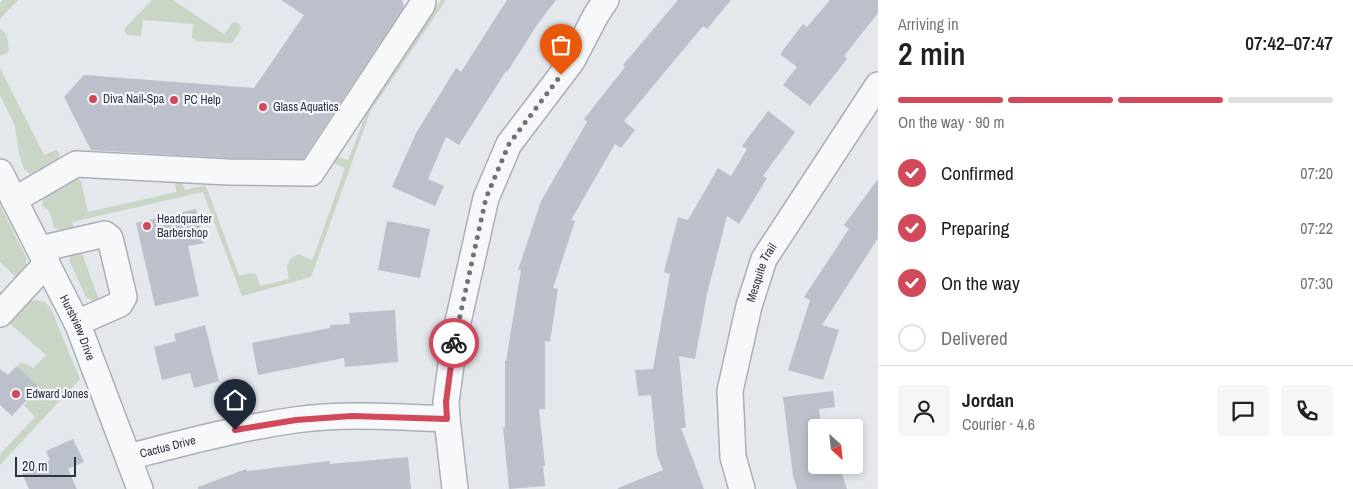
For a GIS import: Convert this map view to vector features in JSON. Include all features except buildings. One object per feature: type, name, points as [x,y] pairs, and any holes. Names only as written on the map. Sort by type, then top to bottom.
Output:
[{"type":"street","points":[[14,200],[76,164],[228,172],[311,173],[422,5],[423,0]]},
{"type":"street","points":[[455,489],[446,402],[455,335],[486,198],[509,144],[572,61],[606,0]]},
{"type":"street","name":"Mesquite Trail","points":[[742,489],[733,457],[730,391],[749,306],[764,259],[878,85]]},
{"type":"street","name":"Hurstview Drive","points":[[0,172],[77,323],[140,489]]},
{"type":"street","points":[[0,314],[43,256],[105,234],[110,238],[124,297],[120,304],[77,323]]},
{"type":"street","name":"Cactus Drive","points":[[128,457],[235,430],[296,420],[352,416],[447,419]]},
{"type":"green space","points":[[3,0],[18,0],[0,19],[0,3]]},
{"type":"green space","points":[[152,0],[173,0],[224,34],[233,22],[239,24],[241,29],[233,42],[230,43],[196,41],[192,37],[193,24],[143,20],[141,36],[127,35],[125,28]]},
{"type":"green space","points":[[441,0],[446,0],[370,112],[311,277],[242,296],[203,192],[72,222],[74,228],[64,230],[55,227],[49,211],[42,204],[44,196],[75,179],[81,181],[88,212],[176,192],[175,181],[181,180],[185,190],[205,185],[239,276],[254,273],[260,286],[289,279],[287,266],[290,259],[298,254],[312,260],[315,253],[345,168],[334,163],[333,159],[336,157],[348,160],[368,109]]},
{"type":"green space","points":[[0,28],[7,35],[9,52],[0,56]]},
{"type":"green space","points":[[0,68],[44,155],[56,150],[60,154],[53,165],[38,173],[30,174],[24,169],[19,154],[15,126],[0,95]]},
{"type":"green space","points":[[0,205],[26,257],[26,264],[18,279],[0,262]]},
{"type":"green space","points":[[81,250],[99,300],[94,302],[86,297],[69,260],[72,253]]},
{"type":"green space","points":[[29,301],[45,302],[51,309],[80,379],[0,465],[0,454],[35,417],[24,405],[39,387],[17,366],[23,363],[33,368],[46,355],[9,323]]},
{"type":"way so far","points":[[454,343],[486,198],[509,144],[561,75]]},
{"type":"place","name":"Diva Nail-Spa","points":[[93,99]]},
{"type":"place","name":"PC Help","points":[[174,100]]},
{"type":"place","name":"Glass Aquatics","points":[[263,107]]},
{"type":"place","name":"Headquarter Barbershop","points":[[147,226]]},
{"type":"place","name":"Edward Jones","points":[[16,394]]},
{"type":"route","points":[[235,430],[296,420],[352,416],[447,419],[446,402],[454,343]]}]
